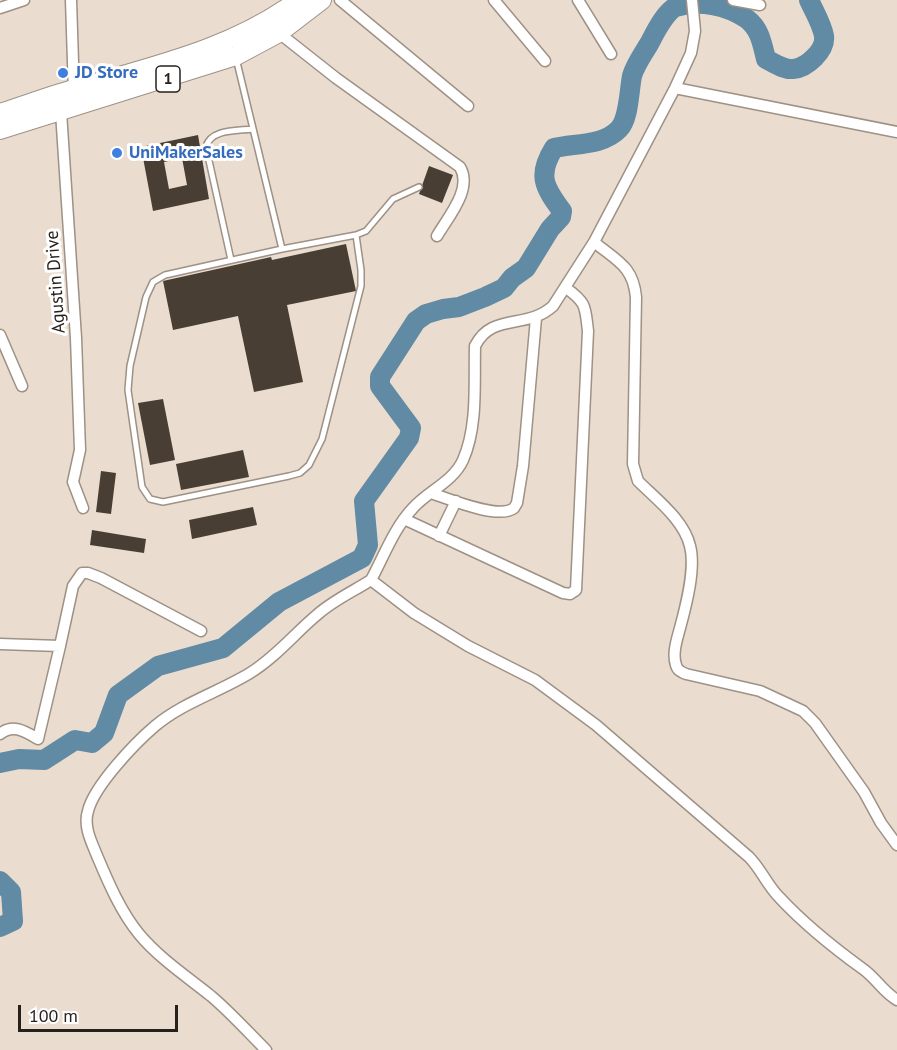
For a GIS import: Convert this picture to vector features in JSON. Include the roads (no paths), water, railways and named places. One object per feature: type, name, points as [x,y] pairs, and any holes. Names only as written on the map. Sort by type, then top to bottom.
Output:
[{"type":"highway","name":"1","points":[[232,48],[298,0]]},
{"type":"highway","name":"1","points":[[0,130],[70,102],[279,33],[322,0]]},
{"type":"highway","name":"1","points":[[0,113],[70,102]]},
{"type":"street","points":[[0,7],[24,0]]},
{"type":"street","name":"Agustin Drive","points":[[71,0],[70,102],[80,450],[73,482],[83,508]]},
{"type":"street","points":[[340,0],[468,106]]},
{"type":"street","points":[[494,0],[545,61]]},
{"type":"street","points":[[578,0],[611,54]]},
{"type":"street","points":[[266,1050],[213,998],[159,956],[124,912],[88,833],[86,823],[93,796],[134,746],[156,725],[172,714],[252,672],[276,654],[317,614],[371,580],[404,519],[413,508],[445,483],[462,463],[470,439],[475,346],[481,334],[504,324],[536,318],[553,306],[566,288],[594,242],[691,53],[695,31],[692,0]]},
{"type":"street","points":[[733,0],[760,5]]},
{"type":"street","points":[[279,33],[336,78],[460,167],[465,183],[462,193],[437,236]]},
{"type":"street","points":[[675,88],[897,132]]},
{"type":"street","points":[[594,242],[626,268],[634,280],[634,473],[638,481],[674,518],[691,546],[692,566],[676,645],[675,664],[686,674],[759,690],[802,711],[815,723],[864,792],[881,823],[897,845]]},
{"type":"street","points":[[404,519],[563,593],[570,594],[576,590],[588,331],[586,311],[582,301],[566,288]]},
{"type":"street","points":[[431,493],[492,512],[510,512],[517,503],[523,465],[536,318]]},
{"type":"street","points":[[0,335],[22,386]]},
{"type":"street","points":[[439,536],[456,501]]},
{"type":"street","points":[[0,734],[8,728],[17,729],[38,739],[72,585],[81,573],[101,578],[201,631]]},
{"type":"street","points":[[371,580],[414,613],[468,646],[536,680],[596,725],[749,857],[780,898],[833,948],[863,969],[884,991],[897,1000]]},
{"type":"street","points":[[0,644],[60,646]]},
{"type":"lane","points":[[232,48],[240,69],[252,129],[282,249]]},
{"type":"lane","points":[[231,260],[206,147],[207,142],[217,134],[252,129]]},
{"type":"lane","points":[[356,235],[362,270],[358,304],[322,439],[309,465],[300,473],[289,476],[164,502],[156,502],[150,498],[142,487],[128,390],[130,366],[146,297],[153,282],[165,275],[356,235],[366,231],[393,199],[419,187]]},
{"type":"waterway","points":[[0,763],[19,759],[44,760],[75,740],[92,743],[104,733],[118,695],[158,666],[223,648],[279,602],[362,558],[368,545],[364,501],[409,438],[411,428],[380,386],[380,377],[416,321],[426,314],[459,307],[504,288],[512,278],[526,268],[550,229],[561,217],[562,211],[547,188],[544,173],[554,148],[597,141],[619,129],[627,112],[635,68],[660,24],[675,7],[703,4],[722,7],[739,14],[755,27],[766,59],[793,69],[809,62],[819,52],[824,41],[822,27],[809,0]]},
{"type":"waterway","points":[[0,881],[11,892],[13,921],[0,927]]},
{"type":"place","name":"JD Store","points":[[63,73]]},
{"type":"place","name":"UniMakerSales","points":[[117,153]]}]
